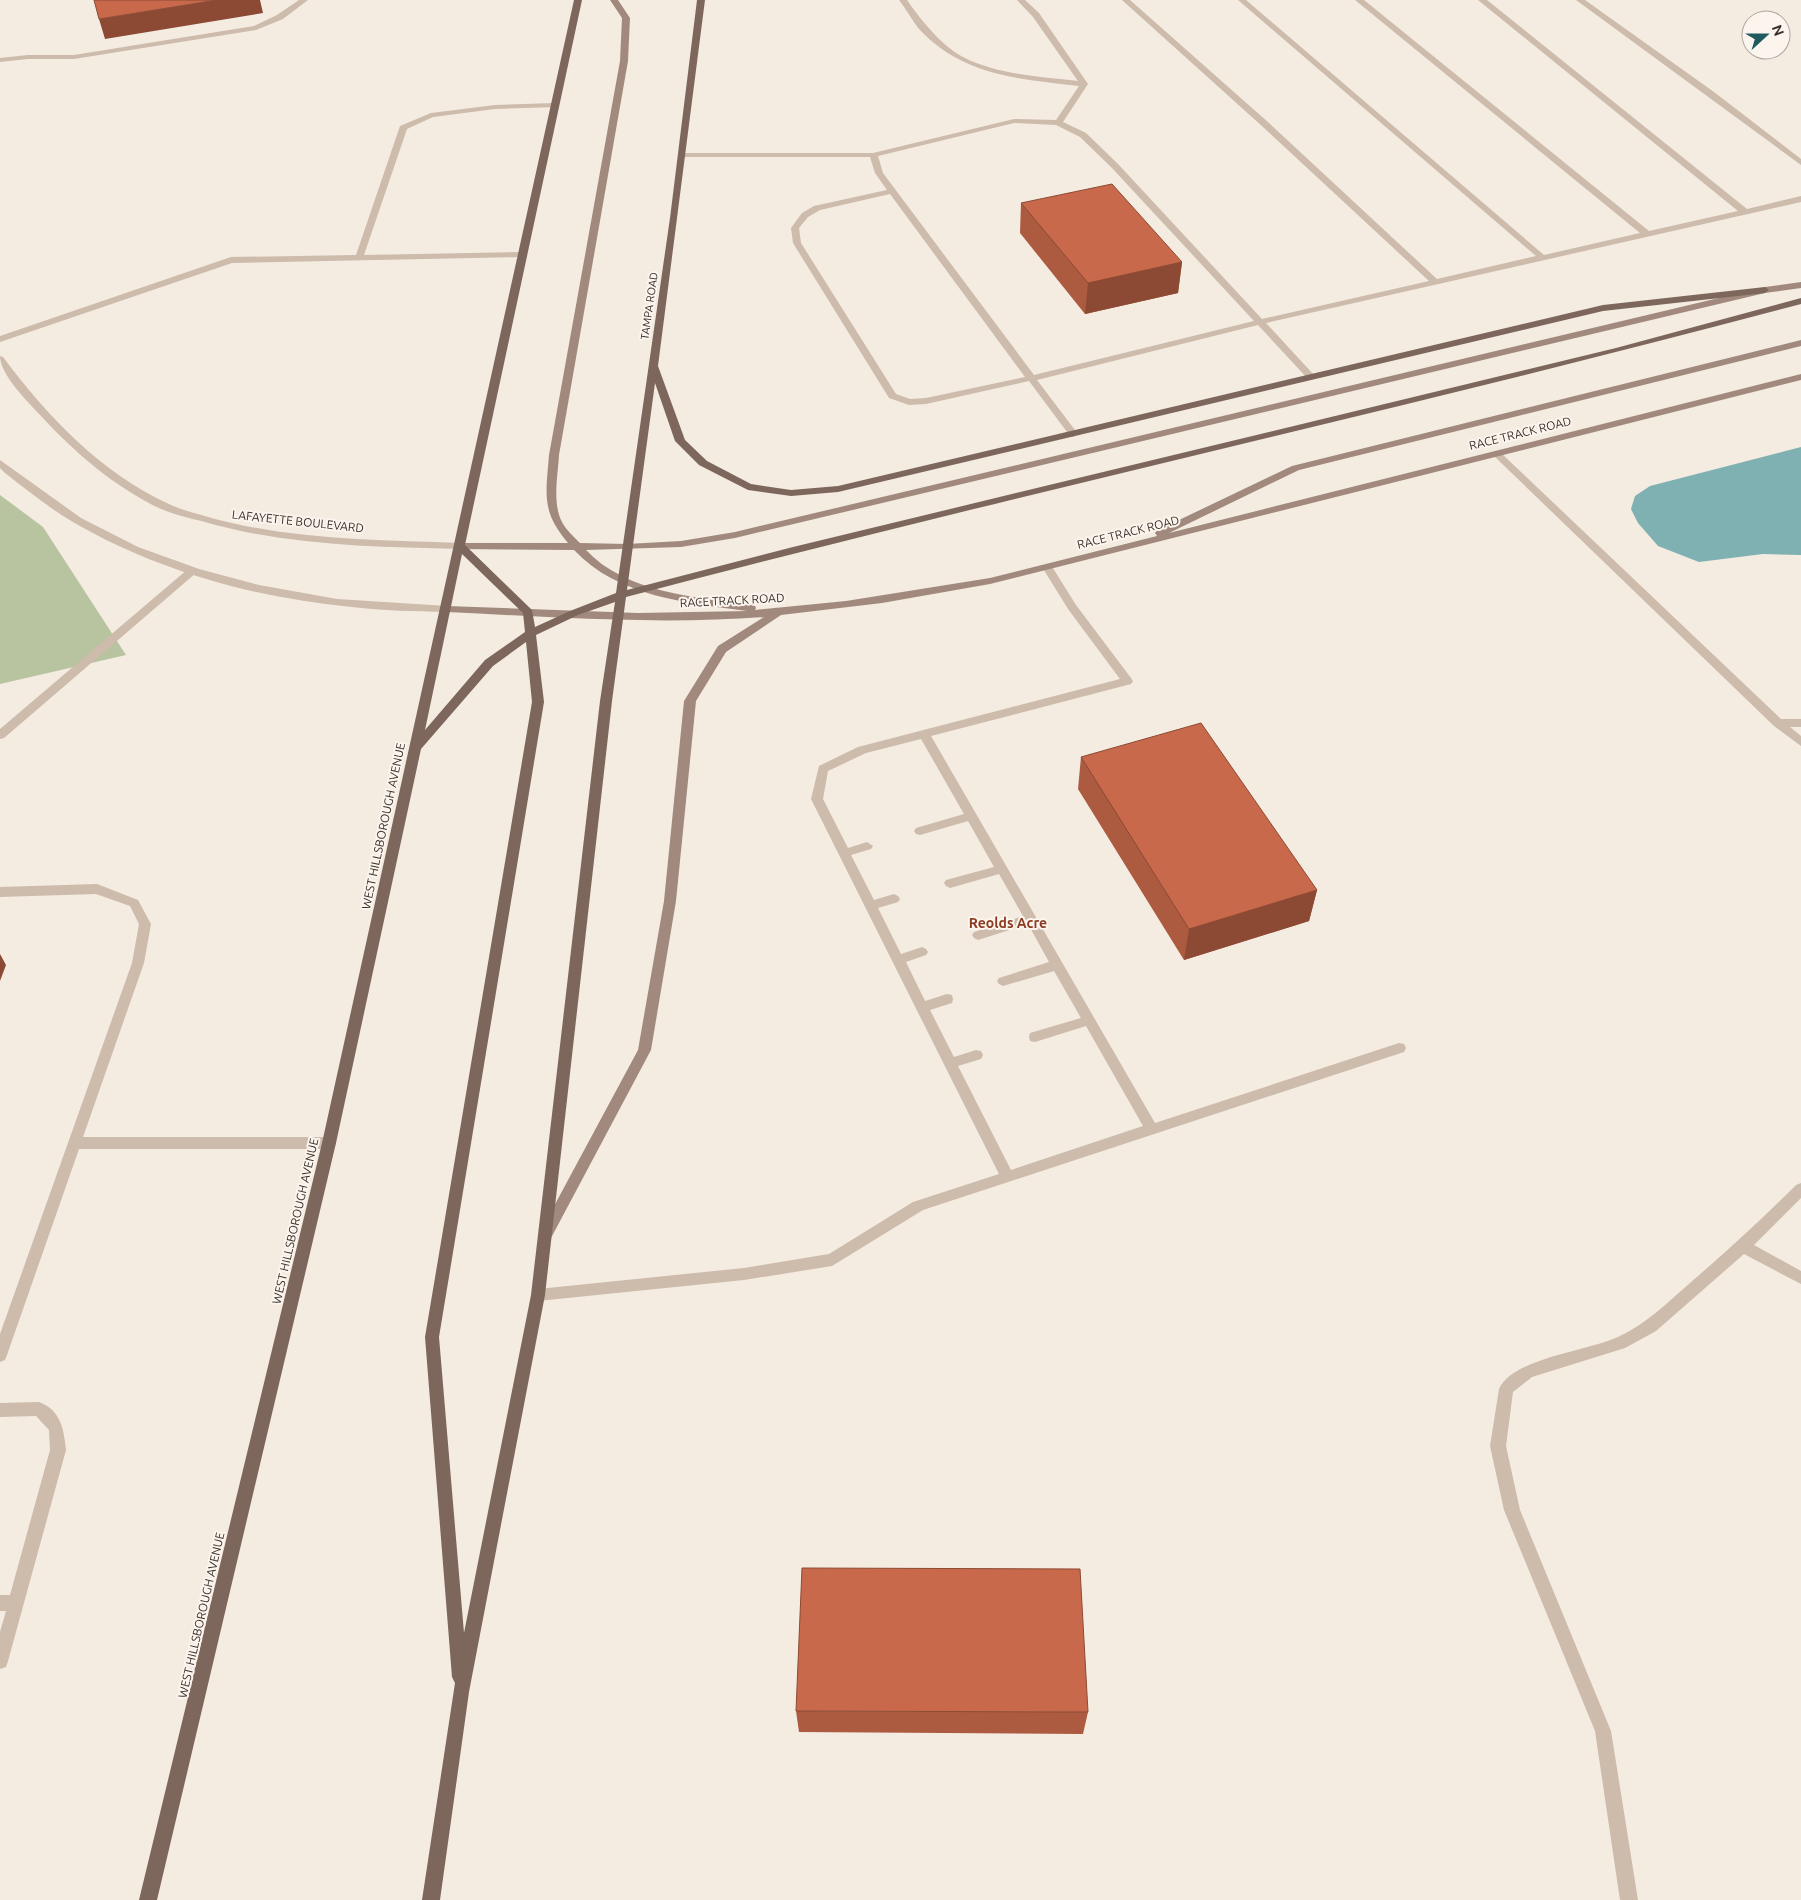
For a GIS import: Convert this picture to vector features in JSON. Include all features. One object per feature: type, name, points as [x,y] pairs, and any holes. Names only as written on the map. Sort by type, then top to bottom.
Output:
[{"type":"main road","points":[[460,546],[578,0]]},
{"type":"main road","points":[[614,0],[626,18],[624,60],[554,455],[552,492],[556,520],[576,547],[595,566],[623,581],[645,589],[695,600],[778,612]]},
{"type":"main road","name":"TAMPA ROAD","points":[[619,615],[682,155],[701,0]]},
{"type":"main road","points":[[654,365],[680,441],[702,463],[748,487],[791,493],[838,489],[1604,308],[1801,285]]},
{"type":"main road","points":[[460,546],[628,547],[681,544],[777,526],[1765,290]]},
{"type":"main road","points":[[416,746],[489,664],[530,634],[622,595],[793,550],[1618,350],[1801,301]]},
{"type":"main road","points":[[1135,545],[1296,468],[1801,343]]},
{"type":"main road","name":"RACE TRACK ROAD","points":[[447,609],[700,617],[778,612],[913,594],[990,581],[1801,377]]},
{"type":"main road","points":[[460,546],[528,612],[538,702],[432,1337],[461,1692]]},
{"type":"main road","name":"WEST HILLSBOROUGH AVENUE","points":[[148,1900],[329,1143],[460,546]]},
{"type":"main road","points":[[544,1239],[644,1050],[670,901],[690,701],[722,649],[778,612]]},
{"type":"main road","points":[[431,1900],[461,1692],[538,1295],[606,701],[619,615]]},
{"type":"street","points":[[0,60],[28,57],[74,57],[256,28],[280,16],[304,0]]},
{"type":"street","points":[[903,0],[922,27],[959,58],[1007,75],[1084,84]]},
{"type":"street","points":[[1020,0],[1036,16],[1084,84]]},
{"type":"street","points":[[1126,0],[1266,125],[1435,282]]},
{"type":"street","points":[[1242,0],[1542,257]]},
{"type":"street","points":[[1359,0],[1647,234]]},
{"type":"street","points":[[1482,0],[1744,211]]},
{"type":"street","points":[[1580,0],[1711,94],[1801,163]]},
{"type":"street","points":[[1058,123],[1084,84]]},
{"type":"street","points":[[359,258],[404,128],[431,115],[495,107],[555,105]]},
{"type":"street","points":[[682,155],[872,156],[1014,121],[1058,123],[1083,135],[1115,166],[1311,377]]},
{"type":"street","points":[[872,156],[879,173],[892,191],[1073,434]]},
{"type":"street","points":[[892,191],[817,208],[805,215],[795,228],[797,243],[892,396],[909,402],[926,401],[1032,378],[1259,322],[1801,198]]},
{"type":"street","points":[[0,339],[231,260],[522,255]]},
{"type":"street","name":"LAFAYETTE BOULEVARD","points":[[0,359],[4,373],[54,426],[99,466],[162,505],[221,525],[294,536],[382,543],[460,546]]},
{"type":"street","points":[[1497,454],[1778,723],[1801,742]]},
{"type":"street","points":[[0,463],[9,472],[76,520],[136,550],[192,571],[322,601],[447,609]]},
{"type":"street","points":[[1007,1176],[949,1064],[923,1007],[817,798],[823,769],[862,750],[1127,681],[1072,607],[1046,567]]},
{"type":"street","points":[[0,736],[192,571]]},
{"type":"street","points":[[1778,723],[1801,722]]},
{"type":"street","points":[[924,734],[1152,1129]]},
{"type":"street","points":[[920,832],[971,816]]},
{"type":"street","points":[[845,853],[867,846]]},
{"type":"street","points":[[950,883],[1002,869]]},
{"type":"street","points":[[0,892],[97,889],[134,903],[146,924],[138,963],[0,1355]]},
{"type":"street","points":[[870,904],[894,898]]},
{"type":"street","points":[[978,935],[1030,919]]},
{"type":"street","points":[[898,960],[922,952]]},
{"type":"street","points":[[1003,981],[1057,965]]},
{"type":"street","points":[[923,1007],[947,999]]},
{"type":"street","points":[[1036,1037],[1090,1020]]},
{"type":"street","points":[[538,1295],[744,1274],[832,1260],[918,1206],[1399,1048]]},
{"type":"street","points":[[949,1064],[976,1055]]},
{"type":"street","points":[[75,1143],[329,1143]]},
{"type":"street","points":[[1629,1900],[1603,1731],[1512,1510],[1498,1446],[1506,1389],[1527,1372],[1620,1342],[1651,1326],[1743,1246],[1801,1189]]},
{"type":"street","points":[[1743,1246],[1801,1278]]},
{"type":"street","points":[[0,1410],[40,1409],[56,1427],[58,1450],[8,1603],[0,1661]]},
{"type":"green space","points":[[0,495],[43,527],[126,655],[0,684]]},
{"type":"water","points":[[1801,447],[1801,555],[1763,554],[1699,562],[1658,546],[1638,523],[1631,509],[1635,496],[1650,486]]},
{"type":"building","points":[[94,0],[217,0],[99,19]]},
{"type":"building","points":[[1112,184],[1182,262],[1088,283],[1021,203]]},
{"type":"building","points":[[1201,723],[1317,890],[1189,929],[1081,757]]},
{"type":"building","points":[[802,1568],[1080,1569],[1088,1712],[796,1711]]},
{"type":"district","name":"Reolds Acre","points":[[1008,923]]}]
